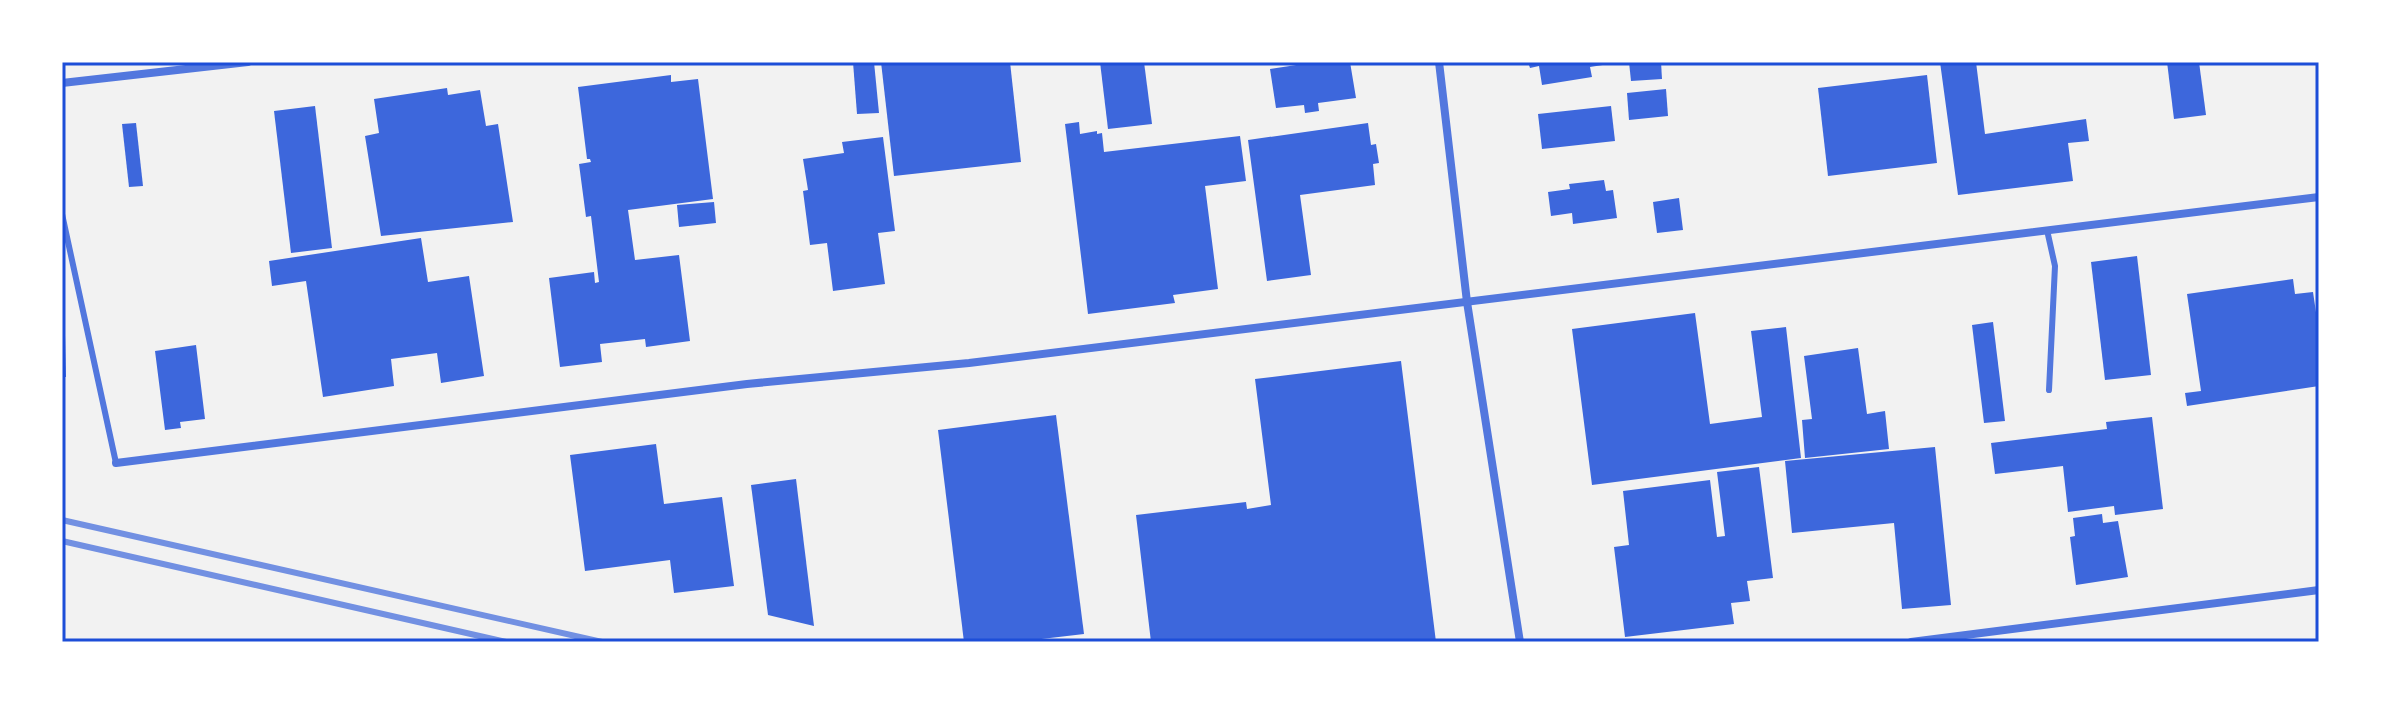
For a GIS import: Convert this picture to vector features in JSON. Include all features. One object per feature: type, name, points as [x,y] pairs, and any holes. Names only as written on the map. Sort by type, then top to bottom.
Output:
[{"type":"street","points":[[62,83],[248,62]]},
{"type":"street","points":[[1439,62],[1467,302],[1520,642]]},
{"type":"street","points":[[116,463],[747,384],[969,363],[2319,197]]},
{"type":"street","points":[[1911,642],[2319,590]]},
{"type":"lane","points":[[62,214],[116,463]]},
{"type":"lane","points":[[2047,230],[2055,266],[2049,390]]},
{"type":"building","points":[[853,62],[874,62],[879,113],[857,114]]},
{"type":"building","points":[[881,62],[1010,62],[1021,162],[894,176]]},
{"type":"building","points":[[1100,62],[1144,62],[1152,124],[1108,129]]},
{"type":"building","points":[[1316,62],[1350,62],[1356,98],[1318,103],[1319,111],[1305,113],[1304,105],[1276,108],[1270,69]]},
{"type":"building","points":[[1528,62],[1609,64],[1590,67],[1592,77],[1542,85],[1539,66],[1530,68]]},
{"type":"building","points":[[1629,62],[1661,62],[1662,79],[1631,81]]},
{"type":"building","points":[[1940,62],[1976,62],[1985,134],[2086,119],[2089,141],[2068,143],[2073,181],[1958,195]]},
{"type":"building","points":[[2167,62],[2199,62],[2206,115],[2174,119]]},
{"type":"building","points":[[671,75],[671,82],[698,79],[713,199],[628,210],[635,260],[679,255],[690,341],[646,347],[645,339],[600,344],[602,362],[560,367],[549,278],[594,272],[595,283],[599,282],[591,216],[586,217],[579,164],[591,162],[587,159],[578,87]]},
{"type":"building","points":[[1927,75],[1937,163],[1828,176],[1818,88]]},
{"type":"building","points":[[447,88],[448,95],[480,90],[486,126],[498,124],[513,222],[381,236],[365,136],[379,133],[374,99]]},
{"type":"building","points":[[1666,89],[1668,116],[1629,120],[1627,93]]},
{"type":"building","points":[[315,106],[332,248],[291,253],[274,111]]},
{"type":"building","points":[[1611,106],[1615,141],[1542,149],[1538,114]]},
{"type":"building","points":[[1079,122],[1080,134],[1102,133],[1104,152],[1240,136],[1246,181],[1205,186],[1218,289],[1173,295],[1175,303],[1088,314],[1065,124]]},
{"type":"building","points":[[136,123],[143,186],[129,187],[122,124]]},
{"type":"building","points":[[1368,123],[1371,145],[1376,144],[1379,163],[1373,164],[1375,185],[1300,195],[1311,275],[1267,281],[1248,140]]},
{"type":"building","points":[[883,137],[895,231],[878,233],[885,284],[833,291],[827,243],[810,245],[803,191],[808,190],[803,159],[844,153],[842,142]]},
{"type":"building","points":[[1604,180],[1606,191],[1613,190],[1617,218],[1573,224],[1572,213],[1551,216],[1548,192],[1570,189],[1569,184]]},
{"type":"building","points":[[1679,198],[1683,230],[1657,233],[1653,202]]},
{"type":"building","points":[[714,202],[716,223],[679,227],[677,205]]},
{"type":"building","points":[[421,238],[428,282],[469,276],[484,376],[441,383],[437,353],[391,359],[394,386],[323,397],[306,281],[272,286],[269,261]]},
{"type":"building","points":[[2137,256],[2151,375],[2105,380],[2091,262]]},
{"type":"building","points":[[2293,279],[2295,294],[2313,292],[2319,319],[2319,386],[2187,406],[2185,393],[2201,391],[2187,294]]},
{"type":"building","points":[[1695,313],[1710,424],[1762,417],[1751,331],[1786,327],[1801,458],[1592,485],[1572,329]]},
{"type":"building","points":[[1993,322],[2005,421],[1984,423],[1972,325]]},
{"type":"building","points":[[62,335],[65,335],[66,377],[62,377]]},
{"type":"building","points":[[196,345],[205,419],[180,422],[181,428],[165,430],[155,351]]},
{"type":"building","points":[[1858,348],[1867,414],[1885,411],[1889,449],[1805,458],[1802,420],[1812,419],[1804,356]]},
{"type":"building","points":[[1401,361],[1436,642],[1151,642],[1136,515],[1246,502],[1247,509],[1271,505],[1255,379]]},
{"type":"building","points":[[1056,415],[1084,634],[1016,642],[964,642],[938,430]]},
{"type":"building","points":[[2152,417],[2163,509],[2115,515],[2114,506],[2068,512],[2063,466],[1995,474],[1991,443],[2107,429],[2106,422]]},
{"type":"building","points":[[656,444],[664,504],[722,497],[734,586],[674,593],[670,560],[585,571],[570,455]]},
{"type":"building","points":[[1935,447],[1951,605],[1902,609],[1894,523],[1792,533],[1785,461]]},
{"type":"building","points":[[1759,467],[1773,578],[1747,581],[1750,601],[1731,603],[1734,624],[1625,637],[1614,547],[1629,545],[1623,491],[1710,480],[1717,537],[1725,536],[1717,472]]},
{"type":"building","points":[[796,479],[814,626],[768,615],[751,485]]},
{"type":"building","points":[[2102,514],[2103,523],[2118,521],[2128,577],[2076,585],[2070,537],[2075,536],[2073,518]]},
{"type":"railway","points":[[62,520],[602,642]]},
{"type":"railway","points":[[62,541],[506,642]]}]
